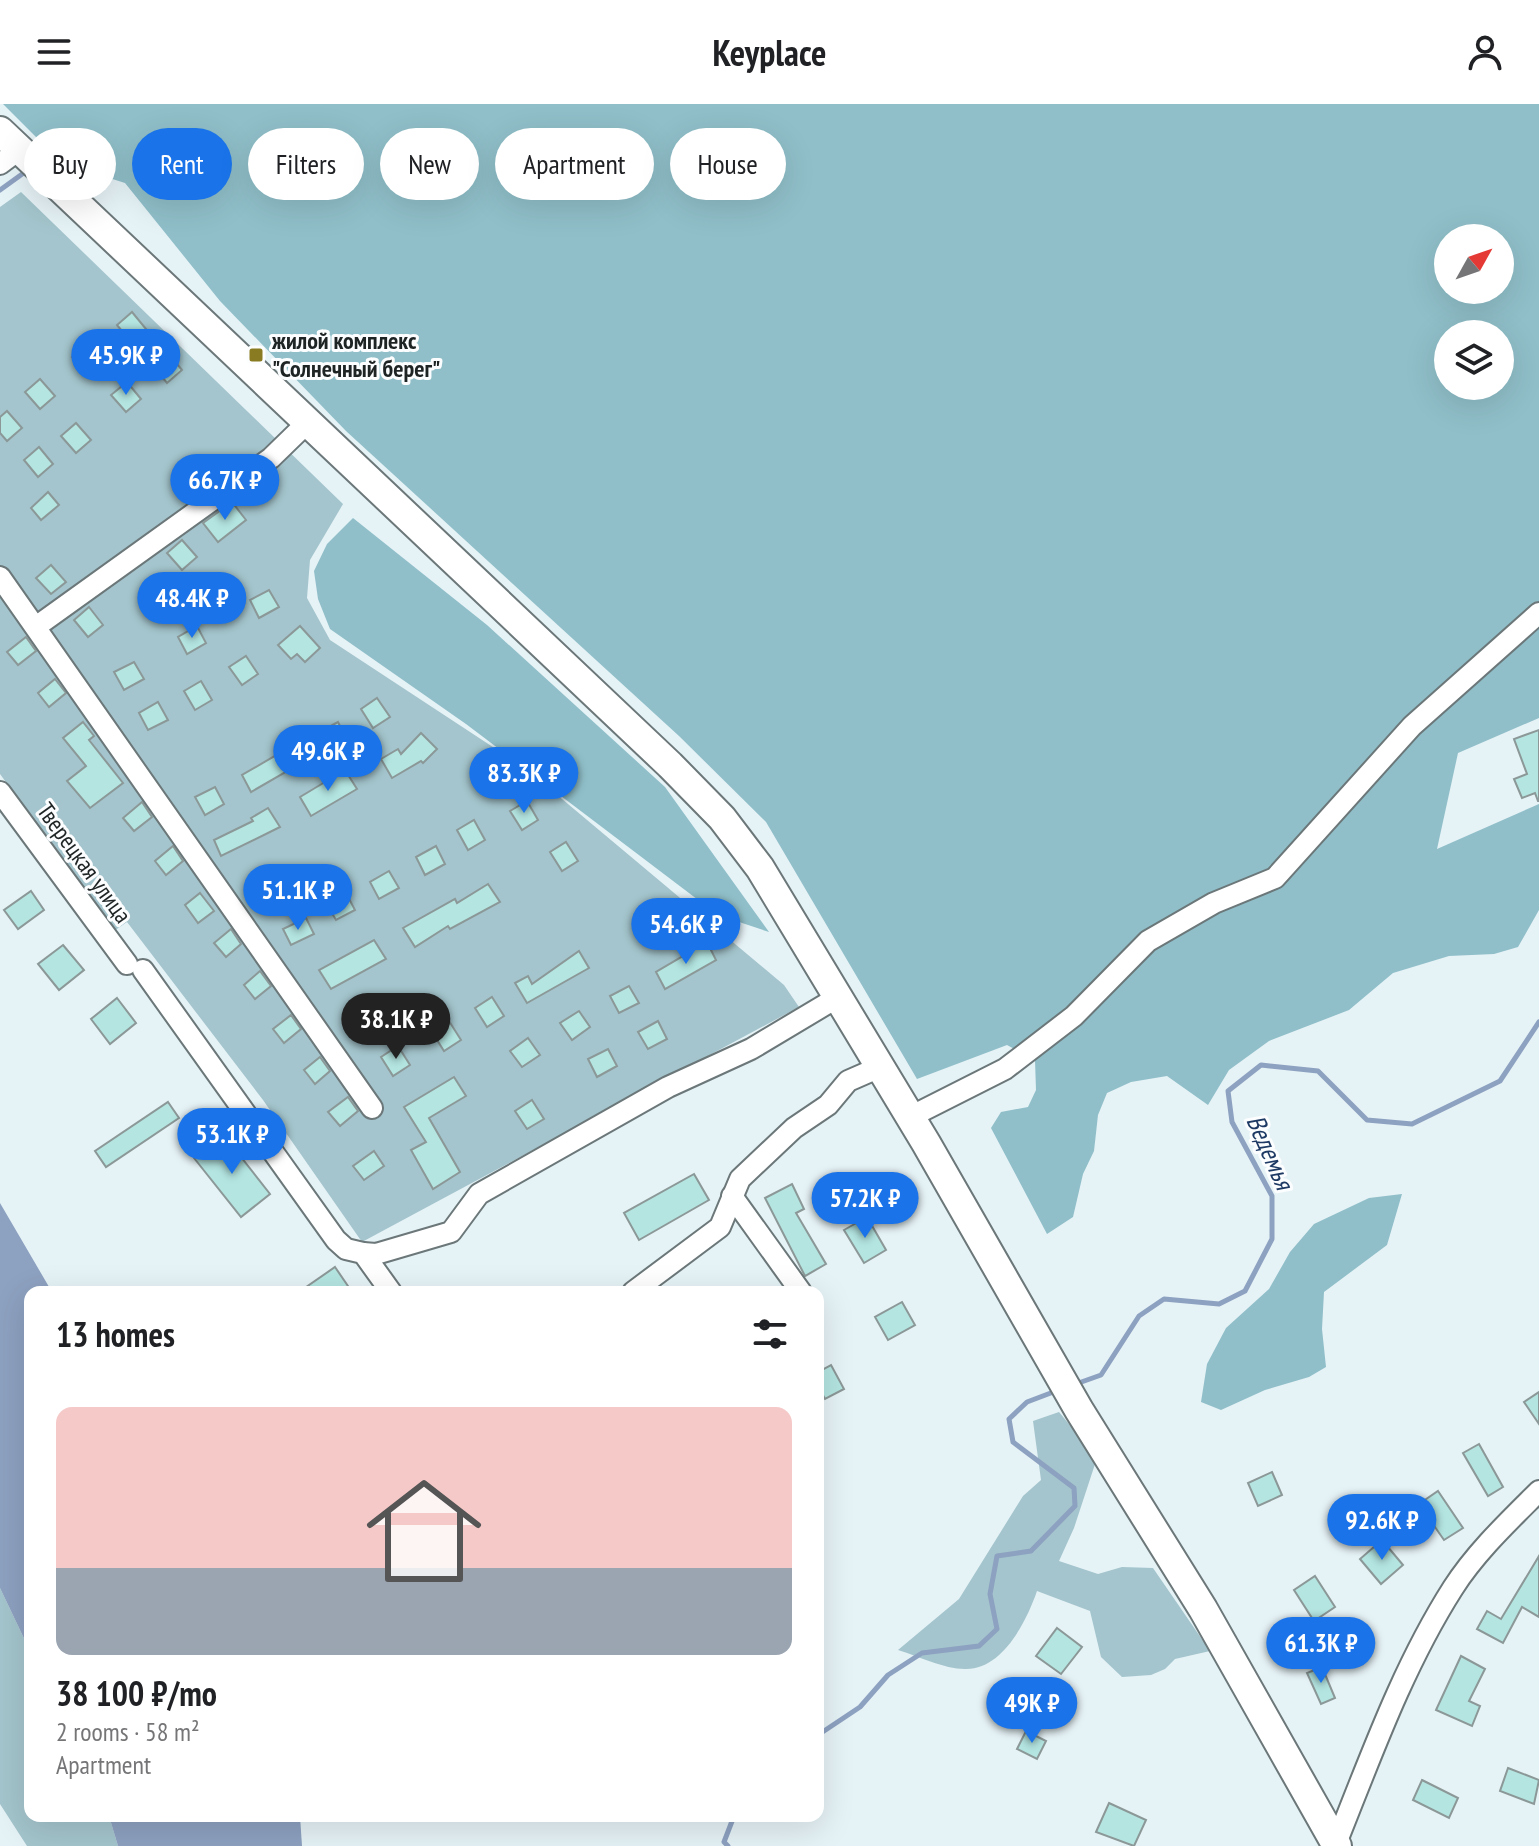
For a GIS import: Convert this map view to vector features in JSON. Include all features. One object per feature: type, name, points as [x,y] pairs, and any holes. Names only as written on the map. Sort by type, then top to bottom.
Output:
[{"type":"main road","points":[[7,148],[307,423],[722,818],[751,855],[910,1117],[1079,1410],[1203,1609],[1336,1845]]},
{"type":"street","points":[[37,626],[271,458],[307,423]]},
{"type":"street","points":[[0,577],[372,1108]]},
{"type":"street","points":[[910,1117],[1005,1069],[1074,1016],[1148,941],[1214,903],[1275,878],[1412,726],[1539,613]]},
{"type":"street","name":"Тверецкая улица","points":[[0,792],[135,967],[336,1240],[346,1249],[363,1253],[387,1286]]},
{"type":"street","points":[[363,1253],[388,1251],[451,1232],[479,1194],[668,1087],[751,1049],[838,997]]},
{"type":"street","points":[[641,1286],[720,1227],[740,1179],[794,1128],[828,1105],[848,1081],[880,1067]]},
{"type":"street","points":[[732,1196],[797,1286]]},
{"type":"street","points":[[1336,1845],[1403,1679],[1430,1628],[1479,1554],[1539,1491]]},
{"type":"shaded area","points":[[3,104],[1539,104],[1539,718],[1458,753],[1437,849],[1539,804],[1539,910],[1518,947],[1494,954],[1449,956],[1393,973],[1349,1010],[1269,1041],[1229,1070],[1208,1105],[1167,1076],[1131,1082],[1107,1093],[1098,1115],[1094,1151],[1083,1174],[1073,1217],[1047,1234],[991,1128],[1001,1112],[1028,1107],[1036,1090],[1035,1060],[1007,1045],[917,1079],[766,822],[679,736],[346,431],[220,301],[139,200],[232,200],[232,128],[132,128],[132,192],[125,183],[116,180],[116,128],[27,128]]},
{"type":"shaded area","points":[[21,192],[24,200],[29,200],[343,504],[310,560],[307,598],[330,640],[525,768],[784,985],[799,1007],[362,1242],[263,1100],[127,922],[114,931],[0,774],[0,207]]},
{"type":"shaded area","points":[[353,518],[487,625],[665,787],[769,932],[718,915],[466,724],[330,629],[318,599],[314,571],[327,544]]},
{"type":"shaded area","points":[[1402,1194],[1387,1245],[1324,1292],[1322,1329],[1326,1367],[1309,1377],[1265,1390],[1221,1410],[1201,1402],[1207,1364],[1226,1328],[1269,1289],[1290,1252],[1314,1224],[1369,1198]]},
{"type":"shaded area","points":[[0,1203],[48,1286],[24,1286],[24,1638],[0,1588]]},
{"type":"shaded area","points":[[1059,1412],[1097,1458],[1074,1528],[1059,1561],[1098,1574],[1122,1567],[1153,1568],[1210,1651],[1175,1659],[1165,1669],[1151,1675],[1122,1677],[1101,1657],[1090,1611],[1037,1591],[1012,1641],[991,1661],[979,1667],[948,1667],[898,1650],[959,1599],[1023,1496],[1041,1480],[1033,1421]]},
{"type":"shaded area","points":[[0,1588],[24,1638],[24,1822],[111,1822],[118,1846],[27,1846],[0,1804]]},
{"type":"shaded area","points":[[111,1822],[300,1822],[302,1846],[118,1846]]},
{"type":"building","points":[[132,312],[146,329],[131,342],[117,325]]},
{"type":"building","points":[[87,344],[102,361],[87,374],[72,357]]},
{"type":"building","points":[[168,353],[182,370],[167,383],[153,366]]},
{"type":"building","points":[[40,379],[55,396],[40,409],[25,392]]},
{"type":"building","points":[[127,382],[141,399],[126,412],[111,395]]},
{"type":"building","points":[[7,411],[22,428],[7,441],[0,433],[0,417]]},
{"type":"building","points":[[76,423],[91,440],[76,453],[61,436]]},
{"type":"building","points":[[39,447],[53,464],[38,477],[24,460]]},
{"type":"building","points":[[48,492],[59,505],[41,520],[31,508]]},
{"type":"building","points":[[232,502],[246,520],[218,542],[203,523]]},
{"type":"building","points":[[182,540],[197,557],[182,570],[167,553]]},
{"type":"building","points":[[51,565],[66,582],[51,594],[36,578]]},
{"type":"building","points":[[160,577],[174,594],[159,607],[145,590]]},
{"type":"building","points":[[269,590],[279,607],[259,618],[250,600]]},
{"type":"building","points":[[89,607],[103,625],[88,637],[74,620]]},
{"type":"building","points":[[197,626],[206,643],[187,654],[178,637]]},
{"type":"building","points":[[300,626],[320,648],[305,662],[297,654],[291,659],[278,645]]},
{"type":"building","points":[[26,637],[36,651],[18,665],[7,652]]},
{"type":"building","points":[[246,656],[258,674],[242,685],[229,667]]},
{"type":"building","points":[[134,662],[144,679],[124,690],[114,672]]},
{"type":"building","points":[[55,679],[66,693],[49,707],[38,693]]},
{"type":"building","points":[[201,681],[212,700],[195,710],[184,691]]},
{"type":"building","points":[[377,698],[390,717],[373,728],[361,709]]},
{"type":"building","points":[[158,702],[168,720],[148,730],[139,713]]},
{"type":"building","points":[[83,722],[94,736],[89,740],[123,783],[90,808],[67,781],[86,766],[63,738]]},
{"type":"building","points":[[338,722],[347,740],[327,750],[318,733]]},
{"type":"building","points":[[1539,730],[1538,801],[1535,793],[1522,798],[1514,779],[1527,774],[1514,739]]},
{"type":"building","points":[[421,733],[437,749],[423,763],[421,761],[392,778],[381,759],[398,749],[401,754]]},
{"type":"building","points":[[292,746],[301,763],[251,792],[242,775]]},
{"type":"building","points":[[345,770],[357,789],[311,816],[300,797]]},
{"type":"building","points":[[215,787],[224,804],[205,815],[195,797]]},
{"type":"building","points":[[527,801],[538,820],[522,830],[510,811]]},
{"type":"building","points":[[142,802],[152,817],[134,831],[123,818]]},
{"type":"building","points":[[268,808],[280,827],[221,856],[214,840],[253,821],[251,818]]},
{"type":"building","points":[[474,820],[485,840],[468,850],[457,830]]},
{"type":"building","points":[[566,842],[578,861],[562,871],[550,852]]},
{"type":"building","points":[[173,846],[183,861],[166,875],[155,861]]},
{"type":"building","points":[[436,846],[445,864],[425,875],[416,857]]},
{"type":"building","points":[[389,871],[399,888],[379,899],[370,882]]},
{"type":"building","points":[[488,884],[500,902],[450,929],[448,926],[415,947],[403,928],[455,899],[457,903]]},
{"type":"building","points":[[31,891],[44,910],[18,929],[4,910]]},
{"type":"building","points":[[200,893],[214,911],[198,923],[185,905]]},
{"type":"building","points":[[346,893],[355,910],[336,920],[326,903]]},
{"type":"building","points":[[664,908],[676,926],[659,937],[647,918]]},
{"type":"building","points":[[306,918],[314,934],[291,945],[283,929]]},
{"type":"building","points":[[231,929],[241,944],[226,957],[214,943]]},
{"type":"building","points":[[374,940],[386,959],[331,989],[319,970]]},
{"type":"building","points":[[707,942],[716,960],[665,989],[656,972]]},
{"type":"building","points":[[63,945],[84,970],[59,990],[38,964]]},
{"type":"building","points":[[579,951],[589,968],[527,1003],[515,983],[528,976],[532,984]]},
{"type":"building","points":[[260,971],[271,986],[255,999],[244,985]]},
{"type":"building","points":[[629,986],[639,1003],[619,1013],[610,996]]},
{"type":"building","points":[[492,997],[504,1016],[487,1027],[475,1008]]},
{"type":"building","points":[[117,998],[136,1023],[110,1044],[91,1019]]},
{"type":"building","points":[[579,1011],[590,1027],[572,1040],[560,1023]]},
{"type":"building","points":[[291,1015],[301,1029],[284,1043],[273,1029]]},
{"type":"building","points":[[449,1021],[461,1040],[444,1051],[432,1032]]},
{"type":"building","points":[[658,1021],[667,1039],[648,1049],[638,1032]]},
{"type":"building","points":[[528,1038],[540,1055],[522,1067],[510,1051]]},
{"type":"building","points":[[398,1046],[410,1065],[393,1076],[381,1057]]},
{"type":"building","points":[[608,1049],[617,1066],[597,1077],[588,1059]]},
{"type":"building","points":[[320,1057],[330,1071],[315,1084],[304,1070]]},
{"type":"building","points":[[454,1077],[466,1096],[429,1118],[460,1172],[433,1189],[411,1150],[426,1142],[404,1107]]},
{"type":"building","points":[[348,1097],[358,1111],[340,1126],[328,1112]]},
{"type":"building","points":[[532,1100],[544,1119],[527,1129],[515,1111]]},
{"type":"building","points":[[168,1102],[179,1118],[106,1167],[95,1151]]},
{"type":"building","points":[[223,1134],[270,1194],[241,1217],[194,1158]]},
{"type":"building","points":[[374,1151],[384,1166],[364,1180],[353,1166]]},
{"type":"building","points":[[694,1174],[709,1200],[639,1240],[624,1213]]},
{"type":"building","points":[[792,1184],[804,1209],[796,1213],[826,1264],[805,1276],[765,1198]]},
{"type":"building","points":[[867,1217],[886,1250],[864,1263],[844,1230]]},
{"type":"building","points":[[335,1267],[348,1286],[308,1286]]},
{"type":"building","points":[[902,1302],[915,1325],[888,1340],[875,1317]]},
{"type":"building","points":[[831,1365],[844,1389],[825,1399],[824,1397],[824,1369]]},
{"type":"building","points":[[1539,1392],[1539,1424],[1524,1402]]},
{"type":"building","points":[[1479,1444],[1503,1487],[1488,1496],[1463,1453]]},
{"type":"building","points":[[1272,1472],[1282,1495],[1258,1506],[1248,1483]]},
{"type":"building","points":[[1438,1491],[1463,1528],[1444,1540],[1419,1504]]},
{"type":"building","points":[[1382,1540],[1403,1565],[1381,1584],[1360,1559]]},
{"type":"building","points":[[1539,1556],[1539,1617],[1522,1607],[1503,1643],[1477,1629],[1487,1611],[1501,1619]]},
{"type":"building","points":[[1315,1576],[1335,1607],[1314,1621],[1294,1590]]},
{"type":"building","points":[[1057,1628],[1082,1647],[1061,1674],[1036,1656]]},
{"type":"building","points":[[1461,1656],[1485,1669],[1469,1701],[1480,1706],[1472,1726],[1436,1710]]},
{"type":"building","points":[[1322,1667],[1335,1698],[1321,1704],[1307,1673]]},
{"type":"building","points":[[1026,1731],[1046,1741],[1037,1759],[1017,1749]]},
{"type":"building","points":[[1508,1768],[1539,1780],[1534,1804],[1500,1791]]},
{"type":"building","points":[[1422,1780],[1458,1798],[1449,1818],[1413,1800]]},
{"type":"building","points":[[1109,1803],[1146,1820],[1134,1846],[1096,1832]]},
{"type":"waterway","points":[[0,190],[24,173]]},
{"type":"waterway","name":"Ведемья","points":[[1073,1385],[1101,1375],[1139,1316],[1164,1299],[1219,1304],[1245,1291],[1272,1239],[1272,1196],[1232,1122],[1228,1091],[1261,1065],[1318,1071],[1367,1120],[1412,1124],[1500,1081],[1539,1022]]},
{"type":"waterway","name":"Ведемья","points":[[824,1731],[860,1707],[888,1675],[922,1653],[979,1646],[997,1629],[990,1594],[997,1556],[1031,1551],[1075,1506],[1074,1488],[1013,1442],[1009,1419],[1027,1402],[1056,1391]]},
{"type":"waterway","name":"Ведемья","points":[[728,1846],[724,1842],[732,1822]]},
{"type":"place","name":"жилой комплекс \"Солнечный берег\"","points":[[256,355]]}]
